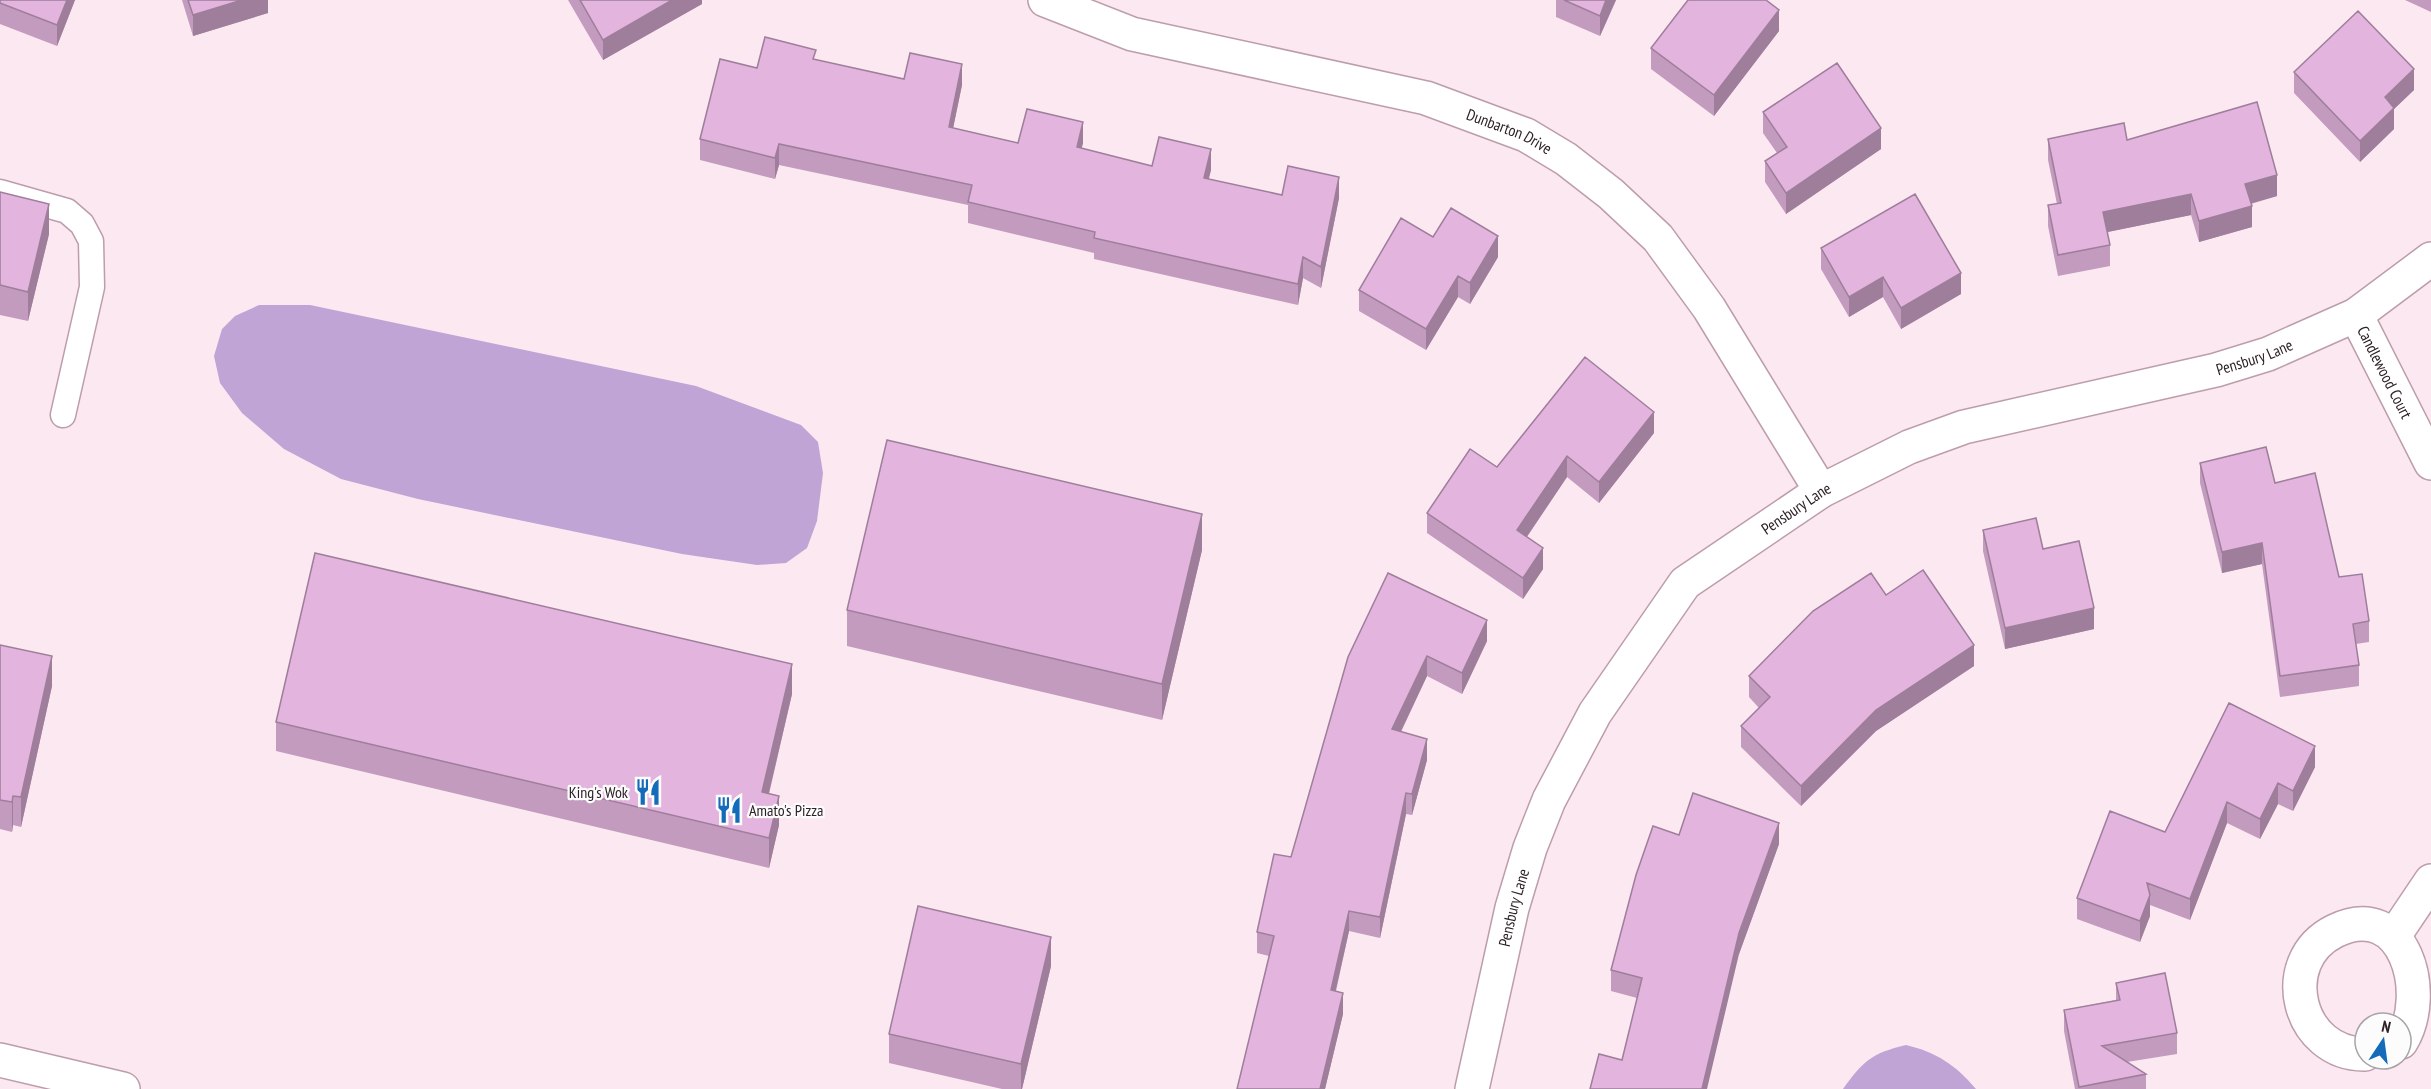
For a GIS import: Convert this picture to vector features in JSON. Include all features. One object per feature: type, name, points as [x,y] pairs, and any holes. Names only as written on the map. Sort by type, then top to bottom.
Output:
[{"type":"street","name":"Dunbarton Drive","points":[[1045,0],[1132,34],[1426,98],[1526,135],[1566,159],[1611,195],[1658,238],[1709,308],[1821,491]]},
{"type":"street","name":"Pensbury Lane","points":[[1472,1089],[1512,908],[1530,848],[1549,800],[1595,713],[1685,583],[1821,491],[1909,447],[1964,427],[2216,370],[2268,354],[2356,315],[2431,259]]},
{"type":"street","name":"Candlewood Court","points":[[2356,315],[2431,463]]},
{"type":"street","points":[[2396,933],[2431,881]]},
{"type":"street","points":[[2353,1052],[2336,1048],[2319,1036],[2306,1020],[2300,1000],[2300,979],[2306,959],[2318,943],[2335,932],[2355,925],[2376,926],[2396,933],[2411,945],[2422,962],[2429,980],[2428,1000],[2422,1019],[2413,1031]]},
{"type":"street","points":[[0,1060],[123,1089]]},
{"type":"lane","points":[[0,192],[67,211],[82,224],[91,241],[92,287],[63,415]]},
{"type":"shaded area","points":[[259,305],[310,305],[696,386],[801,425],[818,442],[823,473],[817,521],[807,548],[786,563],[757,565],[682,554],[418,499],[341,479],[284,449],[242,413],[220,383],[214,356],[222,329],[235,316]]},
{"type":"shaded area","points":[[1906,1045],[1927,1051],[1945,1061],[1961,1073],[1976,1089],[1843,1089],[1856,1071],[1876,1055]]},
{"type":"building","points":[[0,0],[67,0],[57,25],[0,3]]},
{"type":"building","points":[[188,0],[242,0],[193,15]]},
{"type":"building","points":[[580,0],[672,0],[603,40]]},
{"type":"building","points":[[1564,0],[1606,0],[1600,16]]},
{"type":"building","points":[[1688,0],[1766,0],[1779,10],[1714,95],[1651,48]]},
{"type":"building","points":[[2358,11],[2414,69],[2385,97],[2394,108],[2360,141],[2294,72]]},
{"type":"building","points":[[765,37],[816,50],[813,59],[904,79],[910,53],[962,64],[949,127],[1018,143],[1027,109],[1083,122],[1077,147],[1152,166],[1159,137],[1211,149],[1204,178],[1282,195],[1288,166],[1339,177],[1321,267],[1303,257],[1298,284],[1094,238],[1095,232],[968,202],[972,185],[779,144],[775,158],[700,139],[720,59],[757,68]]},
{"type":"building","points":[[1837,63],[1881,128],[1786,193],[1765,161],[1787,147],[1763,112]]},
{"type":"building","points":[[2257,102],[2277,175],[2245,184],[2252,206],[2199,221],[2191,194],[2103,212],[2110,245],[2058,255],[2048,205],[2061,203],[2048,139],[2124,123],[2127,140]]},
{"type":"building","points":[[0,192],[49,204],[28,292],[0,285]]},
{"type":"building","points":[[1915,194],[1961,273],[1901,308],[1883,277],[1849,297],[1821,248]]},
{"type":"building","points":[[1451,208],[1498,236],[1470,283],[1458,276],[1426,329],[1359,290],[1401,218],[1433,237]]},
{"type":"building","points":[[1585,357],[1654,412],[1599,482],[1567,456],[1517,530],[1543,548],[1523,578],[1427,513],[1470,449],[1497,467]]},
{"type":"building","points":[[887,440],[1202,514],[1162,684],[847,610]]},
{"type":"building","points":[[2266,447],[2275,483],[2315,473],[2339,577],[2362,574],[2369,621],[2353,624],[2359,665],[2280,676],[2262,543],[2222,552],[2200,463]]},
{"type":"building","points":[[2036,518],[2043,549],[2079,541],[2094,608],[2005,628],[1983,530]]},
{"type":"building","points":[[315,553],[792,664],[762,792],[779,796],[769,838],[276,722]]},
{"type":"building","points":[[1923,570],[1974,645],[1876,710],[1801,786],[1741,726],[1770,697],[1749,676],[1813,611],[1871,573],[1886,595]]},
{"type":"building","points":[[1388,573],[1487,620],[1462,673],[1427,656],[1392,729],[1427,739],[1412,794],[1406,793],[1380,917],[1349,911],[1331,990],[1343,993],[1320,1089],[1237,1089],[1274,936],[1257,932],[1274,854],[1291,857],[1348,657]]},
{"type":"building","points":[[0,645],[52,656],[21,797],[13,796],[12,802],[0,800]]},
{"type":"building","points":[[2229,703],[2315,746],[2293,791],[2278,783],[2260,819],[2227,802],[2190,899],[2147,883],[2150,895],[2140,921],[2077,898],[2110,811],[2165,832]]},
{"type":"building","points":[[1693,793],[1779,823],[1739,933],[1702,1089],[1590,1089],[1599,1054],[1622,1060],[1642,978],[1611,970],[1636,875],[1653,826],[1679,835]]},
{"type":"building","points":[[918,906],[1051,937],[1021,1064],[889,1034]]},
{"type":"building","points":[[2165,973],[2177,1033],[2102,1046],[2146,1074],[2079,1087],[2064,1010],[2120,1000],[2116,983]]},
{"type":"place","name":"King's Wok","points":[[648,792]]},
{"type":"place","name":"Amato's Pizza","points":[[729,810]]}]
